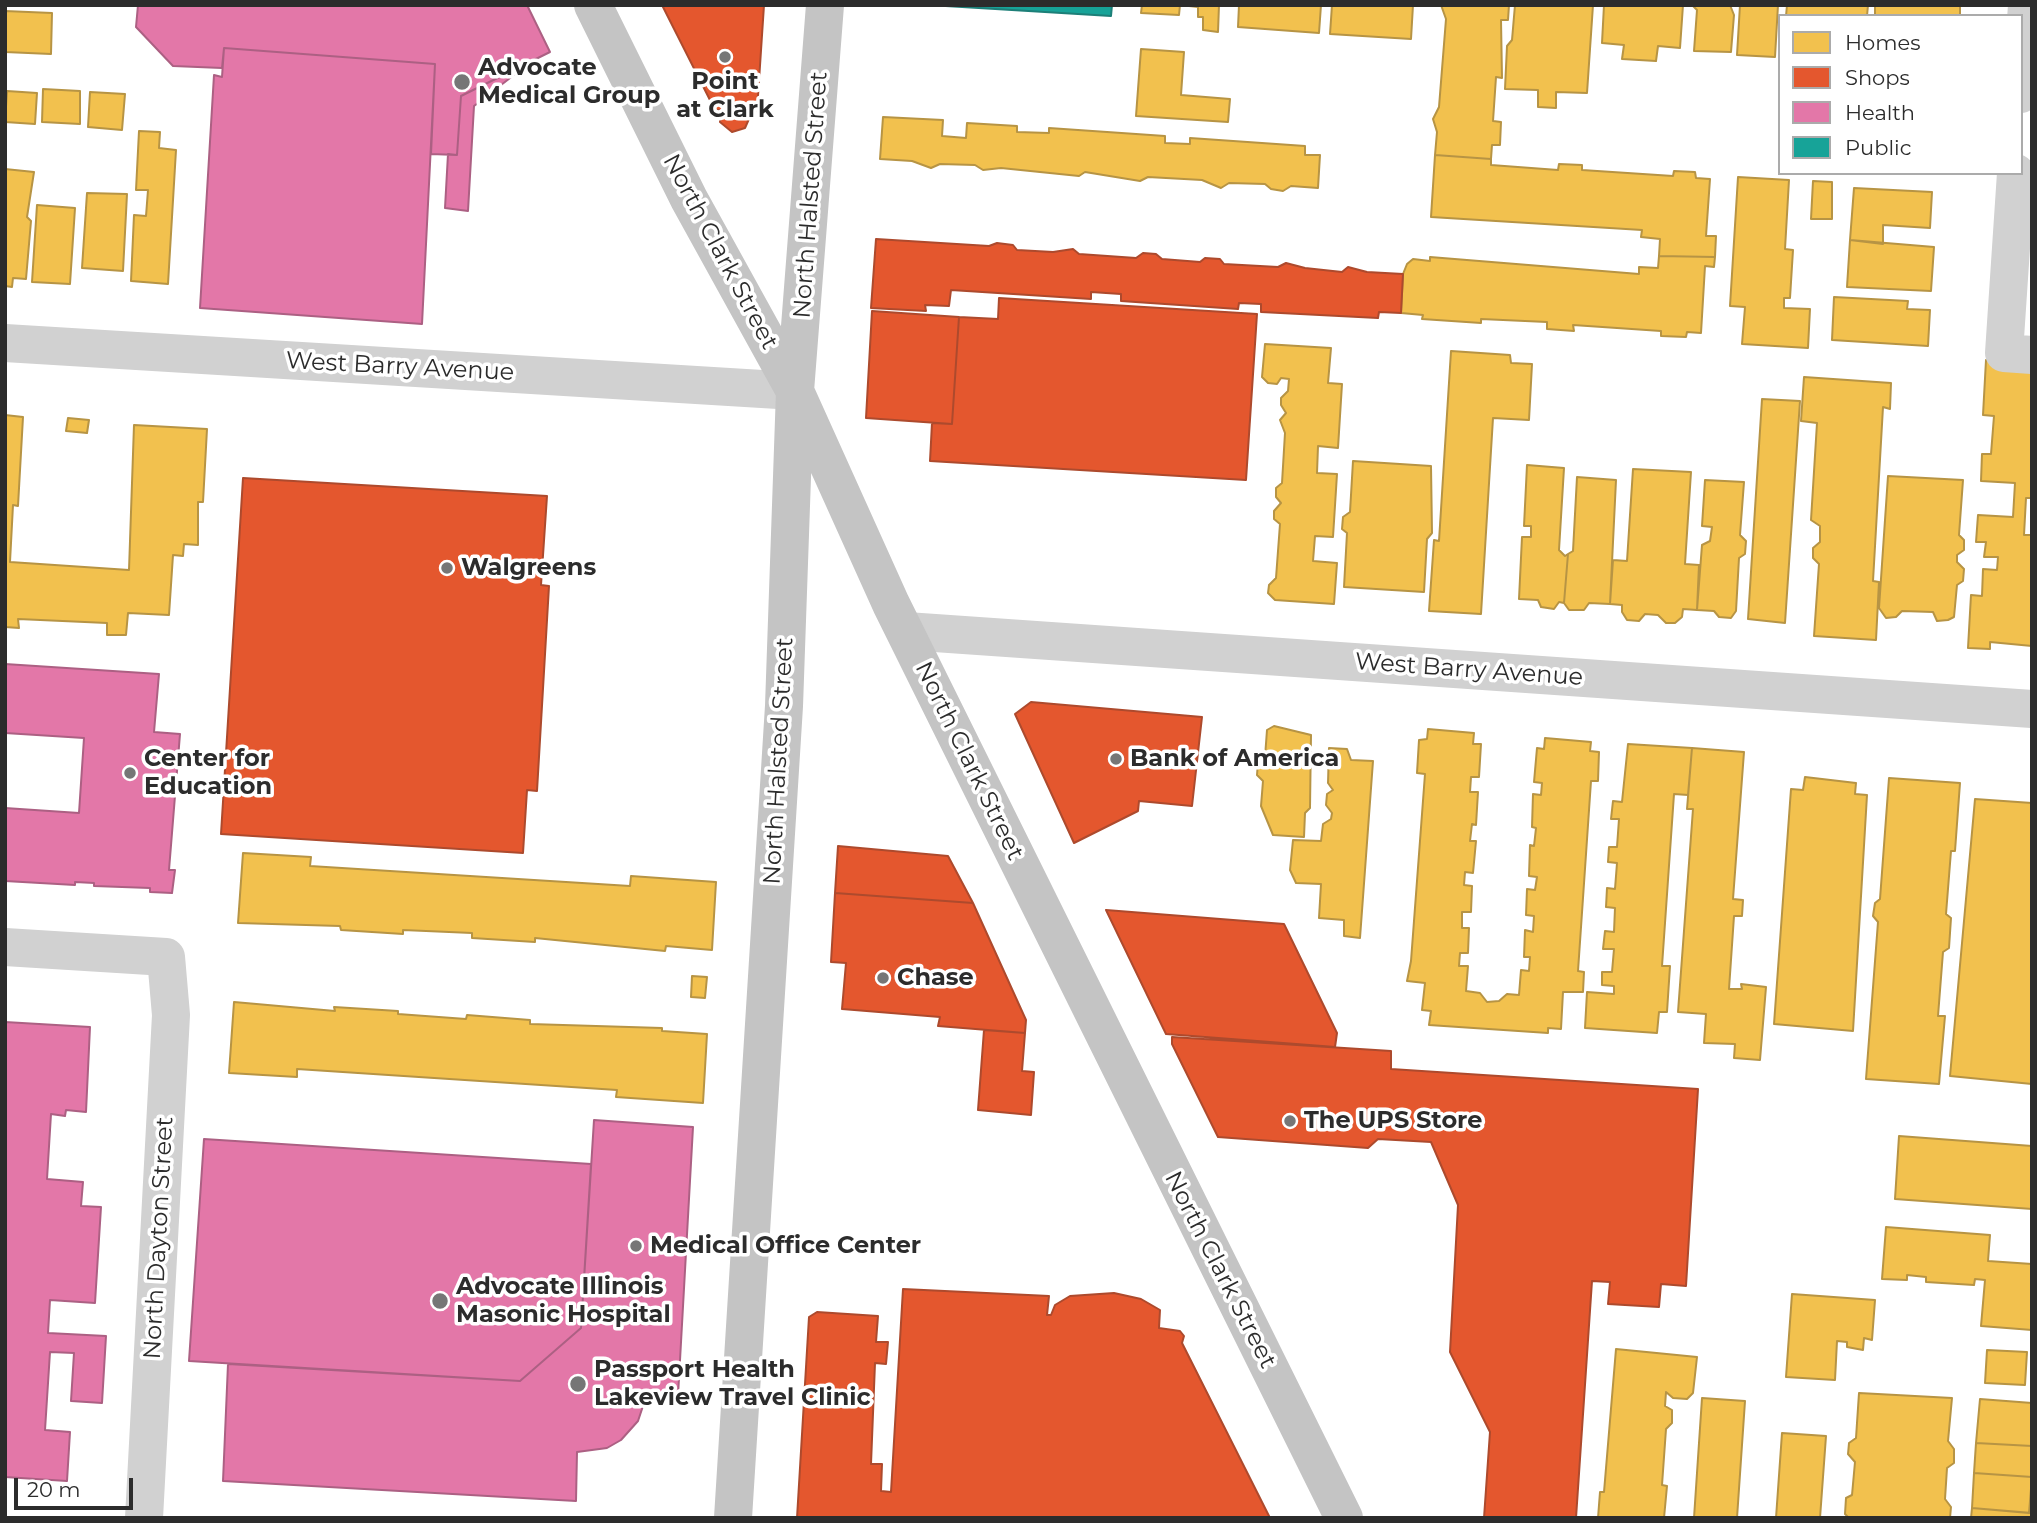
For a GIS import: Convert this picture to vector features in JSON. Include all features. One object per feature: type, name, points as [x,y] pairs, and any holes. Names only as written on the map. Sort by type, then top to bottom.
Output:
[{"type":"main road","name":"North Clark Street","points":[[593,5],[689,199],[795,391],[905,631],[1345,1518]]},
{"type":"main road","name":"North Halsted Street","points":[[733,1518],[784,706],[795,391],[825,5]]},
{"type":"street","points":[[2023,64],[2027,5]]},
{"type":"street","points":[[2016,175],[2018,354]]},
{"type":"street","name":"West Barry Avenue","points":[[5,343],[795,391]]},
{"type":"street","name":"West Barry Avenue","points":[[905,631],[2032,709]]},
{"type":"street","name":"North Dayton Street","points":[[5,947],[166,957],[171,1015],[144,1518]]},
{"type":"building: Homes","points":[[1142,5],[1180,5],[1179,15],[1141,13]]},
{"type":"building: Homes","points":[[1219,5],[1218,32],[1203,30],[1203,17],[1198,17],[1198,7],[1189,6]]},
{"type":"building: Homes","points":[[1239,5],[1321,5],[1319,33],[1238,27]]},
{"type":"building: Homes","points":[[1332,5],[1413,5],[1411,39],[1330,34]]},
{"type":"building: Homes","points":[[1441,5],[1509,5],[1508,20],[1501,20],[1502,78],[1496,77],[1493,121],[1501,122],[1500,145],[1492,145],[1491,159],[1435,155],[1437,132],[1433,119],[1439,107],[1446,19]]},
{"type":"building: Homes","points":[[1515,5],[1593,5],[1587,93],[1556,92],[1556,108],[1538,107],[1538,90],[1505,89],[1507,46],[1512,40]]},
{"type":"building: Homes","points":[[1604,5],[1683,5],[1680,48],[1658,46],[1656,61],[1622,59],[1624,45],[1602,43]]},
{"type":"building: Homes","points":[[1692,5],[1730,5],[1734,15],[1731,52],[1694,51],[1697,10]]},
{"type":"building: Homes","points":[[1740,5],[1778,5],[1775,57],[1737,55]]},
{"type":"building: Homes","points":[[1787,5],[1868,5],[1867,14],[1786,14]]},
{"type":"building: Homes","points":[[1875,5],[1960,5],[1960,14],[1875,14]]},
{"type":"building: Homes","points":[[5,11],[52,13],[51,54],[5,52]]},
{"type":"building: Homes","points":[[1141,49],[1184,52],[1181,95],[1230,99],[1228,122],[1136,116]]},
{"type":"building: Homes","points":[[43,89],[80,91],[80,124],[42,122]]},
{"type":"building: Homes","points":[[7,91],[37,93],[35,124],[5,122]]},
{"type":"building: Homes","points":[[90,92],[125,94],[122,130],[88,127]]},
{"type":"building: Homes","points":[[883,117],[943,120],[942,136],[966,138],[967,123],[1017,126],[1017,132],[1049,133],[1049,128],[1165,136],[1165,143],[1190,144],[1190,138],[1305,146],[1305,155],[1320,155],[1318,188],[1291,186],[1283,191],[1271,189],[1265,184],[1229,183],[1221,188],[1202,180],[1148,177],[1140,181],[1085,172],[1079,176],[1001,168],[983,170],[975,165],[940,164],[931,168],[912,161],[880,159]]},
{"type":"building: Homes","points":[[139,131],[160,132],[159,148],[176,150],[168,284],[131,281],[134,215],[146,216],[148,190],[136,190]]},
{"type":"building: Homes","points":[[1435,155],[1491,159],[1491,165],[1558,170],[1559,164],[1582,165],[1582,170],[1673,176],[1674,171],[1695,172],[1696,178],[1710,179],[1706,236],[1716,236],[1715,257],[1659,256],[1660,239],[1641,237],[1642,230],[1431,217]]},
{"type":"building: Homes","points":[[5,169],[34,172],[27,217],[31,221],[26,279],[13,278],[12,287],[5,286]]},
{"type":"building: Homes","points":[[1738,177],[1789,180],[1785,249],[1793,250],[1790,298],[1784,298],[1784,308],[1810,309],[1808,348],[1742,344],[1745,307],[1730,306]]},
{"type":"building: Homes","points":[[1813,181],[1832,182],[1832,219],[1811,219]]},
{"type":"building: Homes","points":[[1854,188],[1932,192],[1930,228],[1883,225],[1883,244],[1850,240]]},
{"type":"building: Homes","points":[[87,193],[127,194],[123,271],[82,268]]},
{"type":"building: Homes","points":[[37,205],[75,208],[70,284],[32,282]]},
{"type":"building: Homes","points":[[1850,240],[1934,247],[1931,291],[1847,287]]},
{"type":"building: Homes","points":[[1659,256],[1715,257],[1714,267],[1705,266],[1701,333],[1687,332],[1686,337],[1661,336],[1661,331],[1573,325],[1574,331],[1547,329],[1547,322],[1481,319],[1481,323],[1422,319],[1423,315],[1401,313],[1403,274],[1407,264],[1413,259],[1430,261],[1430,257],[1639,274],[1639,267],[1658,268]]},
{"type":"building: Homes","points":[[1834,297],[1908,301],[1907,309],[1930,310],[1928,346],[1832,340]]},
{"type":"building: Homes","points":[[1265,344],[1331,348],[1328,383],[1342,384],[1338,448],[1318,446],[1317,473],[1337,474],[1333,537],[1315,536],[1313,561],[1337,563],[1334,604],[1275,600],[1268,593],[1269,585],[1276,578],[1280,524],[1274,519],[1274,511],[1281,503],[1276,497],[1276,488],[1282,483],[1285,433],[1280,420],[1286,413],[1281,405],[1281,398],[1288,391],[1289,379],[1281,378],[1277,384],[1268,383],[1262,377]]},
{"type":"building: Homes","points":[[1451,351],[1510,355],[1511,363],[1532,364],[1529,420],[1493,418],[1481,614],[1429,611],[1434,540],[1439,541]]},
{"type":"building: Homes","points":[[1986,360],[2006,363],[2032,372],[2032,498],[2026,498],[2024,535],[2032,535],[2032,646],[1990,642],[1990,649],[1968,648],[1971,595],[1982,596],[1983,569],[1997,570],[1998,557],[1984,557],[1986,542],[1976,542],[1978,515],[2013,517],[2015,483],[1981,481],[1982,454],[1991,454],[1994,416],[1983,415]]},
{"type":"building: Homes","points":[[1804,377],[1891,383],[1890,409],[1883,407],[1873,581],[1879,582],[1876,640],[1814,636],[1819,564],[1813,558],[1813,548],[1820,542],[1820,526],[1811,520],[1817,423],[1801,421]]},
{"type":"building: Homes","points":[[1762,399],[1800,401],[1785,623],[1748,619]]},
{"type":"building: Homes","points":[[5,415],[23,417],[18,506],[13,505],[10,562],[129,570],[134,425],[207,429],[203,502],[198,502],[198,545],[184,544],[183,556],[173,555],[169,615],[128,613],[126,635],[107,635],[107,623],[18,619],[19,628],[5,627]]},
{"type":"building: Homes","points":[[68,418],[89,420],[87,433],[66,431]]},
{"type":"building: Homes","points":[[1353,461],[1431,466],[1432,533],[1427,539],[1424,592],[1344,587],[1347,533],[1342,529],[1343,517],[1350,512]]},
{"type":"building: Homes","points":[[1527,465],[1564,468],[1559,550],[1565,556],[1568,554],[1564,603],[1559,602],[1554,609],[1541,607],[1538,600],[1519,599],[1522,537],[1531,537],[1531,526],[1524,526]]},
{"type":"building: Homes","points":[[1633,469],[1691,472],[1685,564],[1699,565],[1697,610],[1683,609],[1682,617],[1675,623],[1666,623],[1658,615],[1645,614],[1639,621],[1627,620],[1622,612],[1622,605],[1610,604],[1613,560],[1627,561]]},
{"type":"building: Homes","points":[[1888,476],[1963,480],[1959,535],[1964,540],[1964,550],[1957,555],[1957,562],[1964,569],[1963,581],[1957,585],[1954,617],[1948,620],[1937,621],[1933,612],[1902,611],[1896,617],[1886,618],[1879,608]]},
{"type":"building: Homes","points":[[1577,477],[1616,480],[1610,604],[1589,603],[1584,610],[1569,610],[1564,603],[1568,554],[1573,551]]},
{"type":"building: Homes","points":[[1705,480],[1744,482],[1740,535],[1746,541],[1745,554],[1739,558],[1736,611],[1731,618],[1719,617],[1714,611],[1697,610],[1702,545],[1710,541],[1712,527],[1702,526]]},
{"type":"building: Homes","points":[[1274,726],[1311,735],[1310,808],[1305,813],[1304,837],[1273,835],[1261,806],[1263,781],[1257,775],[1258,762],[1265,757],[1267,730]]},
{"type":"building: Homes","points":[[1428,729],[1474,733],[1473,744],[1481,744],[1479,777],[1471,777],[1470,792],[1478,792],[1476,825],[1472,824],[1470,841],[1476,841],[1473,873],[1465,872],[1464,885],[1472,886],[1471,912],[1462,912],[1462,928],[1469,928],[1468,953],[1460,953],[1459,966],[1468,966],[1466,991],[1480,993],[1487,1002],[1499,1001],[1507,994],[1519,995],[1521,970],[1529,971],[1530,957],[1524,957],[1525,930],[1533,932],[1534,916],[1526,915],[1527,889],[1535,890],[1537,877],[1529,876],[1530,845],[1534,846],[1536,828],[1532,827],[1533,794],[1541,795],[1542,783],[1534,782],[1537,748],[1544,749],[1545,738],[1591,742],[1590,751],[1599,752],[1598,781],[1591,781],[1578,971],[1584,972],[1583,992],[1563,992],[1561,1029],[1548,1028],[1548,1033],[1429,1025],[1431,1011],[1422,1010],[1425,983],[1407,981],[1411,961],[1425,774],[1417,773],[1419,740],[1427,739]]},
{"type":"building: Homes","points":[[1628,744],[1692,748],[1688,795],[1674,794],[1662,966],[1670,966],[1667,1012],[1659,1012],[1657,1033],[1585,1028],[1587,992],[1614,994],[1614,986],[1602,985],[1602,972],[1612,972],[1614,949],[1603,949],[1605,931],[1614,932],[1615,908],[1606,907],[1607,888],[1615,889],[1617,863],[1608,862],[1609,847],[1617,847],[1619,819],[1611,819],[1613,801],[1622,802]]},
{"type":"building: Homes","points":[[1329,748],[1347,749],[1351,760],[1373,761],[1360,938],[1344,936],[1344,920],[1319,918],[1321,884],[1296,883],[1290,870],[1293,840],[1321,841],[1323,824],[1331,819],[1332,813],[1326,805],[1327,794],[1333,790],[1328,783]]},
{"type":"building: Homes","points":[[1692,748],[1744,752],[1733,899],[1743,900],[1742,916],[1734,916],[1729,989],[1742,989],[1741,984],[1766,987],[1760,1060],[1734,1058],[1735,1044],[1704,1043],[1706,1014],[1678,1012],[1693,809],[1687,809]]},
{"type":"building: Homes","points":[[1805,777],[1856,783],[1855,794],[1867,795],[1853,1031],[1774,1024],[1791,789],[1803,790]]},
{"type":"building: Homes","points":[[1889,778],[1960,783],[1955,851],[1951,851],[1946,914],[1951,918],[1949,948],[1943,952],[1938,1016],[1945,1016],[1939,1084],[1866,1079],[1878,922],[1873,916],[1875,903],[1880,899]]},
{"type":"building: Homes","points":[[1975,799],[2032,803],[2032,1084],[1950,1076]]},
{"type":"building: Homes","points":[[243,853],[311,857],[310,866],[630,886],[631,876],[716,882],[712,950],[666,946],[665,951],[535,938],[535,942],[472,938],[472,933],[403,930],[403,934],[341,930],[340,926],[238,923]]},
{"type":"building: Homes","points":[[692,976],[707,977],[705,998],[691,997]]},
{"type":"building: Homes","points":[[234,1002],[335,1011],[334,1007],[398,1011],[398,1014],[466,1019],[467,1015],[530,1020],[530,1024],[662,1028],[662,1031],[707,1034],[703,1103],[616,1097],[617,1090],[297,1069],[297,1077],[229,1073]]},
{"type":"building: Homes","points":[[1899,1136],[2032,1146],[2032,1209],[1895,1199]]},
{"type":"building: Homes","points":[[1886,1227],[1990,1235],[1988,1261],[2032,1264],[2032,1330],[1981,1326],[1985,1280],[1975,1279],[1974,1285],[1926,1282],[1926,1277],[1907,1275],[1907,1280],[1882,1279]]},
{"type":"building: Homes","points":[[1792,1294],[1875,1300],[1872,1340],[1864,1338],[1863,1350],[1847,1347],[1847,1342],[1837,1341],[1835,1380],[1786,1377]]},
{"type":"building: Homes","points":[[1616,1349],[1697,1357],[1693,1393],[1687,1399],[1673,1398],[1666,1392],[1665,1406],[1672,1410],[1672,1423],[1666,1429],[1662,1485],[1667,1486],[1664,1518],[1598,1518],[1600,1492],[1604,1492]]},
{"type":"building: Homes","points":[[1987,1350],[2027,1352],[2025,1385],[1985,1383]]},
{"type":"building: Homes","points":[[1859,1393],[1952,1398],[1948,1441],[1954,1449],[1954,1463],[1947,1468],[1945,1499],[1951,1507],[1950,1518],[1849,1518],[1845,1514],[1846,1498],[1852,1495],[1855,1462],[1848,1454],[1849,1443],[1856,1438]]},
{"type":"building: Homes","points":[[1702,1398],[1745,1401],[1737,1518],[1694,1518]]},
{"type":"building: Homes","points":[[1980,1399],[2032,1403],[2032,1446],[1976,1443]]},
{"type":"building: Homes","points":[[1782,1433],[1826,1436],[1820,1518],[1776,1518]]},
{"type":"building: Homes","points":[[1976,1443],[2032,1446],[2032,1477],[1974,1473]]},
{"type":"building: Homes","points":[[1974,1473],[2032,1477],[2029,1513],[1972,1508]]},
{"type":"building: Homes","points":[[1972,1508],[2032,1513],[2032,1518],[1971,1518]]},
{"type":"building: Shops","name":"Point at Clark","points":[[662,5],[764,5],[757,111],[752,112],[745,128],[732,132],[720,122],[721,110],[715,110]]},
{"type":"building: Shops","points":[[876,239],[989,246],[997,243],[1013,245],[1017,250],[1053,252],[1073,249],[1079,254],[1136,258],[1143,253],[1156,254],[1162,259],[1200,262],[1205,258],[1220,259],[1224,264],[1278,267],[1286,263],[1342,272],[1348,267],[1367,272],[1403,274],[1401,313],[1379,312],[1378,318],[1261,312],[1261,304],[1239,303],[1238,309],[1121,301],[1121,294],[1091,292],[1091,299],[951,290],[949,306],[925,305],[926,311],[871,308]]},
{"type":"building: Shops","points":[[999,298],[1257,314],[1246,480],[930,461],[932,423],[952,424],[959,317],[998,319]]},
{"type":"building: Shops","points":[[872,311],[959,317],[952,424],[866,418]]},
{"type":"building: Shops","points":[[243,478],[547,496],[541,585],[549,586],[537,791],[527,790],[523,853],[221,834]]},
{"type":"building: Shops","name":"Bank of America","points":[[1031,702],[1202,717],[1192,806],[1139,801],[1138,811],[1074,843],[1015,714]]},
{"type":"building: Shops","points":[[838,846],[948,856],[973,903],[835,893]]},
{"type":"building: Shops","points":[[835,893],[973,903],[1026,1020],[1025,1033],[938,1026],[940,1017],[842,1009],[846,963],[831,962]]},
{"type":"building: Shops","points":[[1106,910],[1284,924],[1337,1033],[1335,1047],[1166,1034]]},
{"type":"building: Shops","points":[[984,1030],[1025,1033],[1022,1071],[1034,1072],[1031,1115],[978,1110]]},
{"type":"building: Shops","points":[[1172,1037],[1391,1051],[1391,1069],[1698,1089],[1686,1286],[1661,1284],[1659,1307],[1608,1304],[1610,1282],[1592,1281],[1576,1518],[1484,1518],[1490,1432],[1450,1352],[1458,1205],[1431,1142],[1378,1139],[1368,1148],[1218,1137],[1172,1044]]},
{"type":"building: Shops","points":[[903,1289],[1049,1296],[1047,1315],[1051,1315],[1055,1305],[1070,1296],[1114,1293],[1141,1299],[1160,1310],[1159,1328],[1180,1331],[1184,1336],[1182,1343],[1270,1518],[797,1518],[809,1317],[817,1312],[878,1316],[876,1342],[888,1342],[886,1364],[875,1363],[871,1464],[882,1464],[881,1491],[891,1492]]},
{"type":"building: Health","name":"Advocate Medical Group","points":[[138,5],[527,5],[550,52],[461,96],[457,155],[431,154],[435,64],[224,48],[222,68],[173,66],[136,27]]},
{"type":"building: Health","points":[[224,48],[435,64],[422,324],[200,308],[214,75],[222,77]]},
{"type":"building: Health","points":[[532,61],[474,106],[468,211],[445,208],[448,154],[457,155],[461,96]]},
{"type":"building: Health","name":"Center for Education","points":[[5,664],[159,674],[154,732],[180,734],[169,870],[175,870],[172,893],[150,892],[150,888],[94,886],[94,883],[75,882],[75,885],[5,881],[5,808],[79,813],[84,738],[5,733]]},
{"type":"building: Health","points":[[5,1022],[90,1027],[86,1112],[66,1110],[65,1116],[51,1114],[47,1179],[83,1182],[81,1206],[101,1207],[95,1303],[50,1300],[48,1333],[106,1336],[102,1403],[71,1401],[74,1353],[50,1352],[45,1430],[70,1432],[67,1481],[5,1477]]},
{"type":"building: Health","name":"Medical Office Center","points":[[594,1120],[693,1127],[678,1396],[647,1394],[638,1421],[621,1440],[607,1448],[577,1452],[576,1501],[223,1481],[228,1364],[520,1381],[581,1328]]},
{"type":"building: Health","points":[[204,1139],[591,1164],[581,1328],[520,1381],[189,1361]]},
{"type":"building: Public","points":[[929,5],[1112,5],[1111,16]]},
{"type":"place","name":"Point at Clark","points":[[725,57]]},
{"type":"place","name":"Advocate Medical Group","points":[[462,82]]},
{"type":"place","name":"Walgreens","points":[[447,568]]},
{"type":"place","name":"Bank of America","points":[[1116,759]]},
{"type":"place","name":"Center for Education","points":[[130,773]]},
{"type":"place","name":"Chase","points":[[883,978]]},
{"type":"place","name":"The UPS Store","points":[[1290,1121]]},
{"type":"place","name":"Medical Office Center","points":[[636,1246]]},
{"type":"place","name":"Advocate Illinois Masonic Hospital","points":[[440,1301]]},
{"type":"place","name":"Passport Health Lakeview Travel Clinic","points":[[578,1384]]}]
